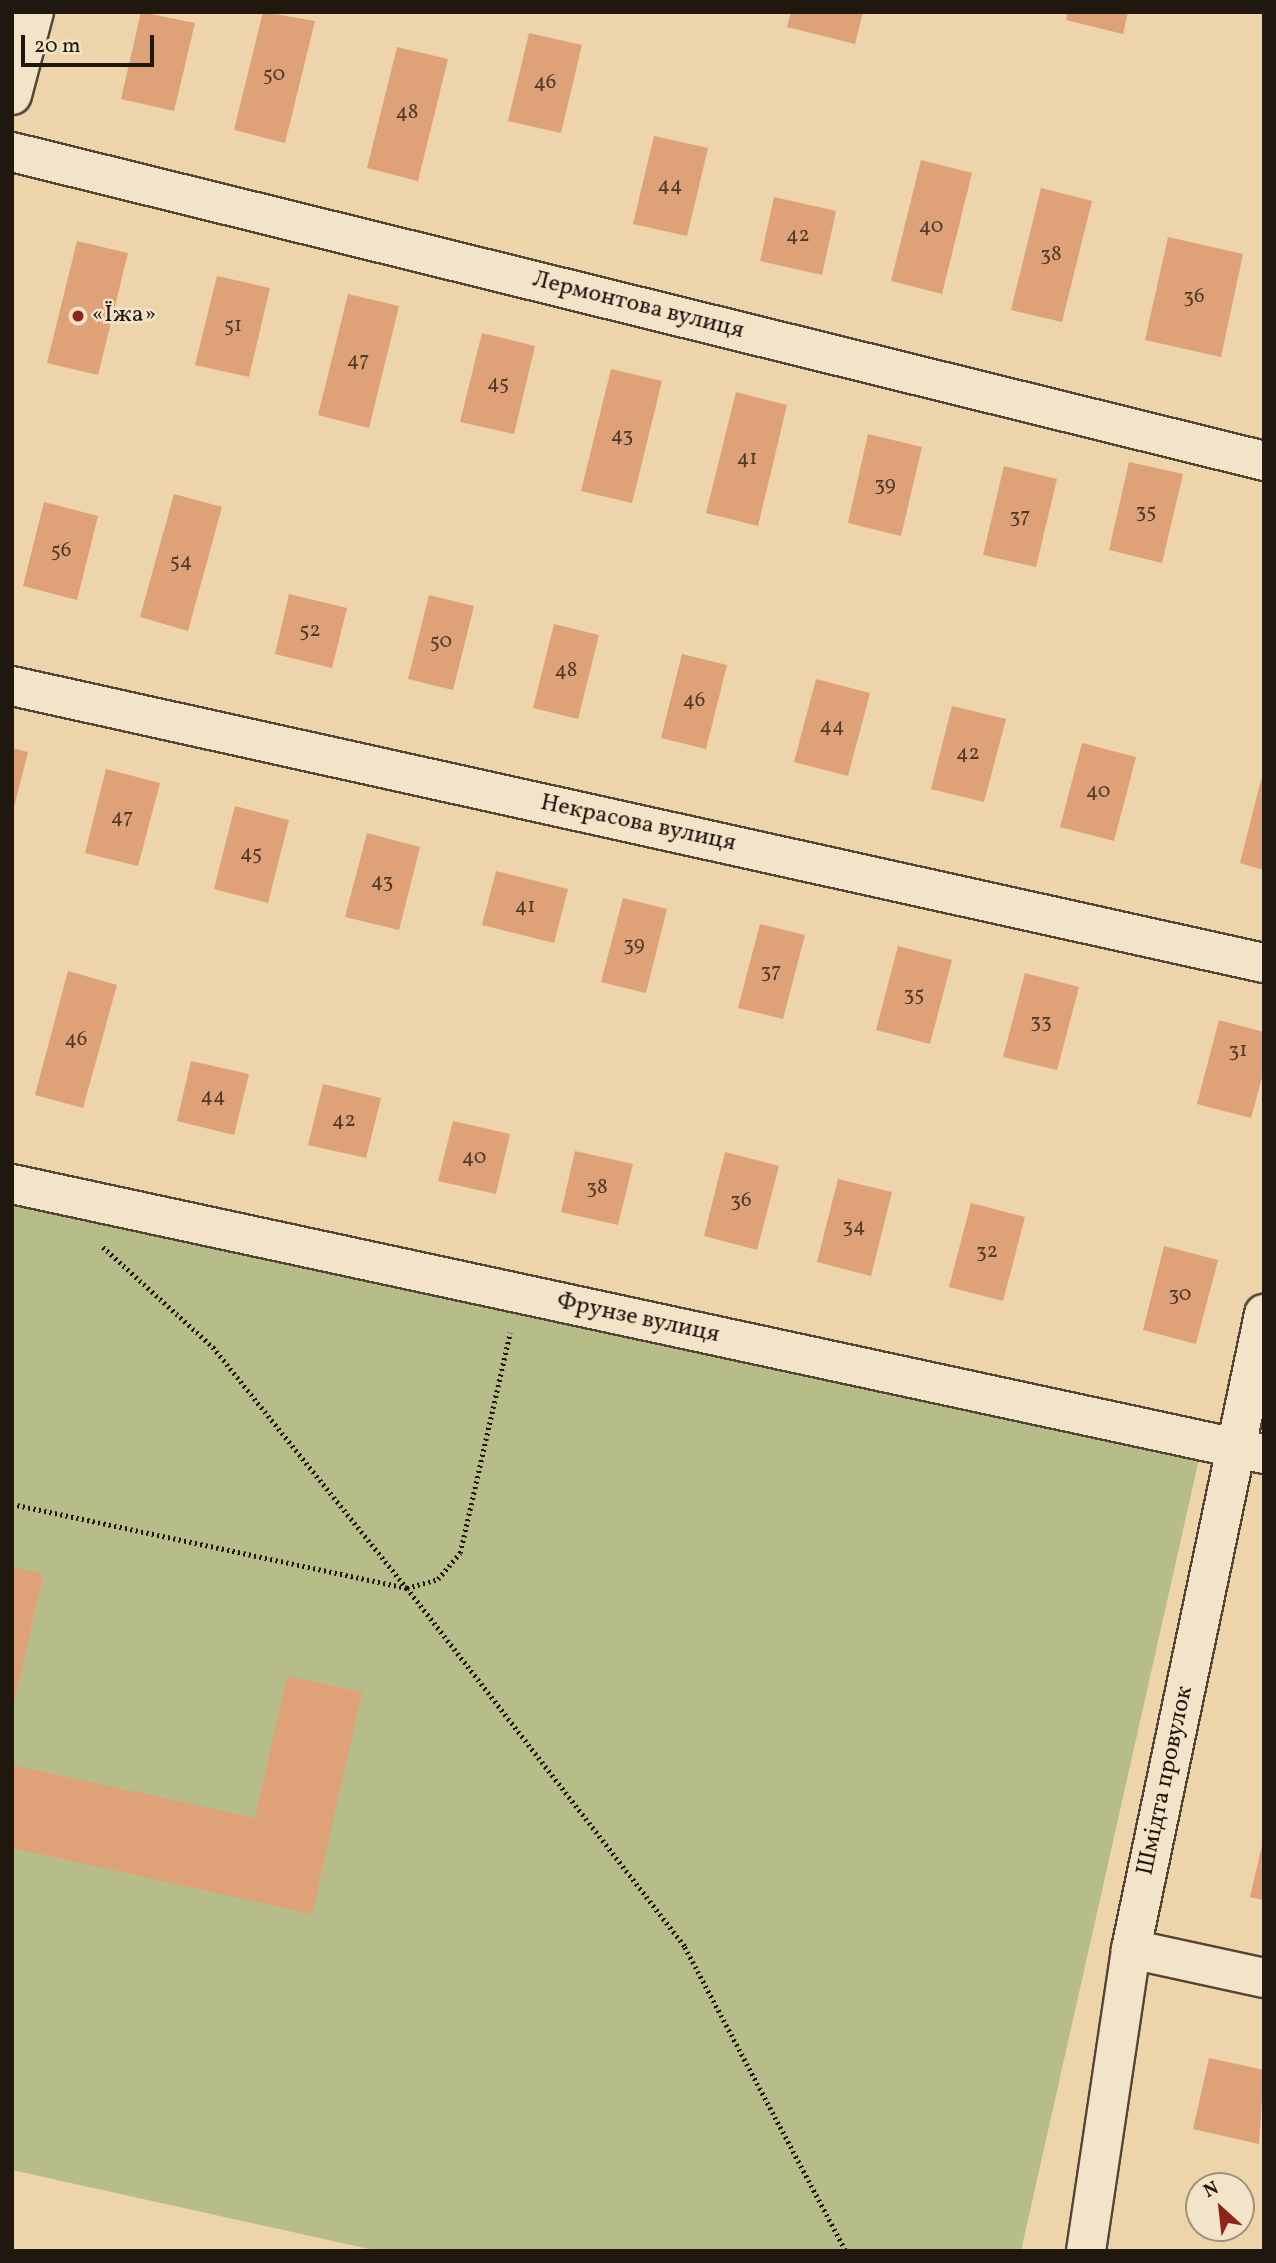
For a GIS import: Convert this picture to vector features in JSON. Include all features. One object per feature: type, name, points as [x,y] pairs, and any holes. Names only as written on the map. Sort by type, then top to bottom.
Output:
[{"type":"street","points":[[12,95],[34,12]]},
{"type":"street","name":"Лермонтова вулиця","points":[[12,152],[1264,461]]},
{"type":"street","name":"Некрасова вулиця","points":[[12,686],[1264,962]]},
{"type":"street","name":"Фрунзе вулиця","points":[[12,1184],[1250,1451]]},
{"type":"street","name":"Шмідта провулок","points":[[1086,2251],[1131,1949],[1250,1451],[1264,1314]]},
{"type":"street","points":[[1131,1949],[1264,1978]]},
{"type":"path","points":[[99,1243],[213,1347],[407,1588],[685,1947],[846,2251]]},
{"type":"path","points":[[12,1504],[407,1588],[438,1580],[460,1553],[520,1293]]},
{"type":"green space","points":[[12,1196],[1199,1459],[1021,2251],[378,2251],[12,2170]]},
{"type":"building","points":[[141,12],[195,23],[174,111],[121,99]]},
{"type":"building","points":[[263,12],[315,21],[285,143],[234,130]]},
{"type":"building","points":[[791,12],[863,12],[855,44],[787,27]]},
{"type":"building","points":[[1068,12],[1128,12],[1123,34],[1066,20]]},
{"type":"building","points":[[529,33],[582,45],[561,133],[508,121]]},
{"type":"building","points":[[397,47],[448,59],[418,181],[367,168]]},
{"type":"building","points":[[654,136],[708,148],[687,236],[633,224]]},
{"type":"building","points":[[921,160],[972,173],[942,294],[891,281]]},
{"type":"building","points":[[1041,188],[1092,201],[1062,322],[1011,310]]},
{"type":"building","points":[[774,197],[836,211],[822,275],[760,261]]},
{"type":"building","points":[[1168,237],[1243,254],[1221,357],[1145,340]]},
{"type":"building","points":[[77,241],[128,253],[98,375],[47,363]]},
{"type":"building","points":[[217,276],[270,288],[249,377],[195,365]]},
{"type":"building","points":[[348,294],[399,306],[369,428],[318,415]]},
{"type":"building","points":[[482,333],[535,346],[514,434],[460,422]]},
{"type":"building","points":[[611,369],[662,381],[632,503],[581,491]]},
{"type":"building","points":[[736,392],[787,405],[758,526],[706,513]]},
{"type":"building","points":[[868,434],[922,447],[901,536],[848,523]]},
{"type":"building","points":[[1129,462],[1183,474],[1162,563],[1109,550]]},
{"type":"building","points":[[1004,466],[1057,479],[1036,567],[983,555]]},
{"type":"building","points":[[174,494],[222,507],[188,631],[140,617]]},
{"type":"building","points":[[44,502],[98,516],[77,600],[23,586]]},
{"type":"building","points":[[289,594],[347,608],[332,668],[275,654]]},
{"type":"building","points":[[429,595],[474,606],[453,690],[408,679]]},
{"type":"building","points":[[554,624],[599,635],[578,719],[533,708]]},
{"type":"building","points":[[682,654],[727,665],[706,749],[661,738]]},
{"type":"building","points":[[816,679],[870,693],[848,776],[794,762]]},
{"type":"building","points":[[952,706],[1006,719],[984,802],[931,789]]},
{"type":"building","points":[[1082,743],[1136,757],[1114,841],[1060,827]]},
{"type":"building","points":[[12,748],[28,752],[13,811],[12,811]]},
{"type":"building","points":[[106,769],[160,783],[138,866],[85,853]]},
{"type":"building","points":[[1261,780],[1264,781],[1264,870],[1240,863]]},
{"type":"building","points":[[235,806],[289,820],[268,903],[214,889]]},
{"type":"building","points":[[367,833],[420,847],[399,930],[345,917]]},
{"type":"building","points":[[496,871],[568,889],[554,943],[482,925]]},
{"type":"building","points":[[623,898],[667,909],[646,993],[601,982]]},
{"type":"building","points":[[760,924],[805,935],[783,1019],[738,1008]]},
{"type":"building","points":[[898,946],[952,960],[930,1044],[876,1030]]},
{"type":"building","points":[[68,971],[117,985],[83,1108],[35,1095]]},
{"type":"building","points":[[1025,973],[1079,987],[1057,1070],[1003,1057]]},
{"type":"building","points":[[1219,1020],[1264,1032],[1264,1070],[1251,1118],[1197,1104]]},
{"type":"building","points":[[191,1061],[249,1074],[234,1135],[177,1121]]},
{"type":"building","points":[[323,1084],[381,1098],[366,1158],[308,1145]]},
{"type":"building","points":[[453,1121],[510,1134],[496,1194],[438,1181]]},
{"type":"building","points":[[575,1151],[633,1164],[618,1225],[561,1212]]},
{"type":"building","points":[[725,1152],[779,1166],[757,1250],[704,1236]]},
{"type":"building","points":[[838,1179],[892,1192],[871,1276],[817,1262]]},
{"type":"building","points":[[971,1203],[1025,1217],[1003,1301],[949,1287]]},
{"type":"building","points":[[1164,1246],[1218,1260],[1196,1344],[1143,1330]]},
{"type":"building","points":[[12,1567],[43,1574],[13,1708],[12,1708]]},
{"type":"building","points":[[287,1676],[362,1692],[312,1914],[12,1848],[12,1765],[255,1818]]},
{"type":"building","points":[[1264,1841],[1264,1900],[1250,1897]]},
{"type":"building","points":[[1209,2058],[1264,2070],[1259,2144],[1193,2129]]},
{"type":"place","name":"«Їжа»","points":[[78,316]]}]
